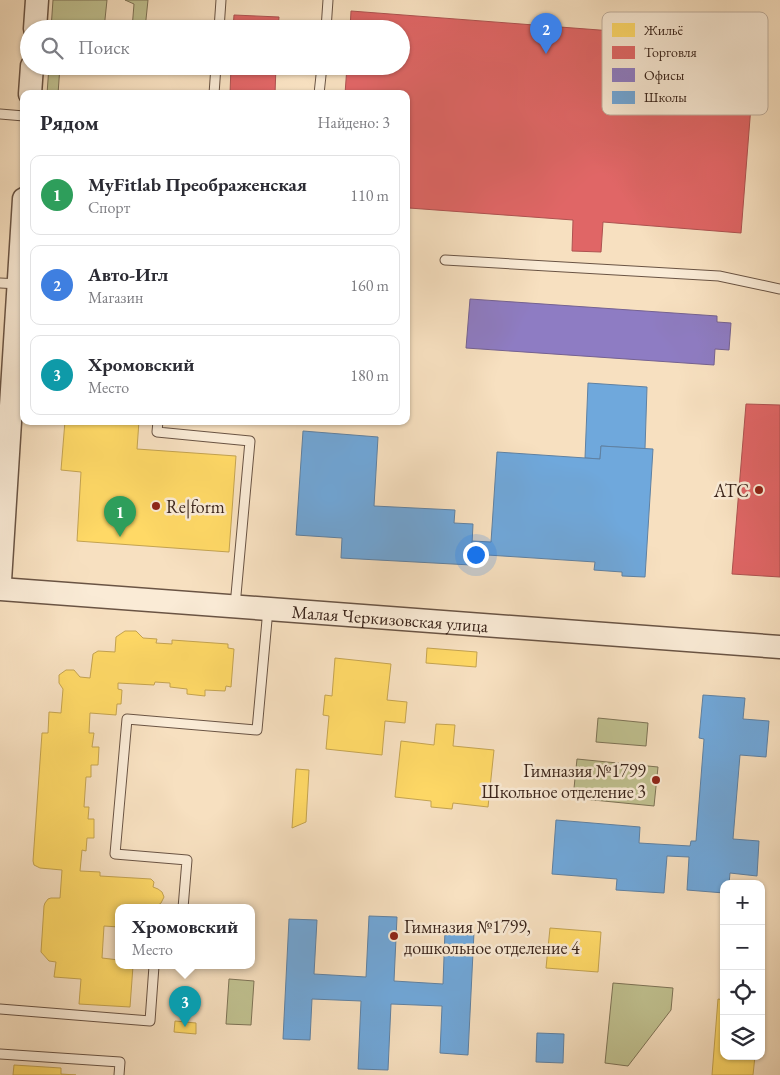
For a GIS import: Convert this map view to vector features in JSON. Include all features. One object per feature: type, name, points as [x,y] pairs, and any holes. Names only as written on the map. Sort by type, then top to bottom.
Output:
[{"type":"street","points":[[36,20],[37,0]]},
{"type":"street","points":[[30,90],[31,75]]},
{"type":"street","points":[[0,581],[4,459],[20,311],[9,283],[20,221]]},
{"type":"street","name":"Малая Черкизовская улица","points":[[0,589],[780,647]]},
{"type":"lane","points":[[220,20],[221,0]]},
{"type":"lane","points":[[327,20],[328,0]]},
{"type":"lane","points":[[214,90],[215,75]]},
{"type":"lane","points":[[320,90],[321,75]]},
{"type":"lane","points":[[0,114],[20,116]]},
{"type":"lane","points":[[445,260],[719,276],[780,289]]},
{"type":"lane","points":[[158,425],[157,432],[250,441],[235,606]]},
{"type":"lane","points":[[184,904],[187,860],[116,854],[126,719],[257,730],[268,608]]},
{"type":"lane","points":[[0,1009],[150,1021],[154,969]]},
{"type":"lane","points":[[0,1054],[120,1062],[119,1075]]},
{"type":"green space","points":[[53,0],[107,0],[105,20],[52,20]]},
{"type":"green space","points":[[125,0],[148,0],[146,20],[133,20],[134,4]]},
{"type":"green space","points":[[48,75],[59,75],[58,90],[47,90]]},
{"type":"green space","points":[[598,718],[648,723],[646,746],[596,742]]},
{"type":"green space","points":[[577,759],[658,767],[654,806],[573,798]]},
{"type":"green space","points":[[229,979],[254,981],[251,1025],[226,1024]]},
{"type":"green space","points":[[613,983],[673,988],[671,1010],[628,1066],[605,1063]]},
{"type":"building: Жильё","name":"Re|form","points":[[65,425],[139,425],[137,449],[236,456],[229,552],[77,541],[81,472],[61,470]]},
{"type":"building: Жильё","points":[[125,631],[136,631],[143,638],[157,639],[156,643],[172,644],[172,640],[228,644],[228,648],[234,649],[231,687],[226,686],[225,691],[205,690],[205,696],[187,694],[187,689],[170,687],[170,683],[155,682],[154,685],[118,683],[118,689],[122,690],[121,704],[117,704],[116,715],[90,713],[89,733],[94,733],[92,747],[99,747],[98,765],[91,765],[91,777],[86,777],[84,807],[89,807],[88,819],[94,819],[94,838],[87,838],[86,851],[82,850],[80,871],[100,872],[100,876],[151,879],[154,882],[153,887],[162,892],[164,897],[160,904],[115,904],[115,927],[104,926],[102,958],[115,960],[115,969],[133,969],[130,1007],[79,1004],[81,979],[54,977],[56,962],[49,961],[41,952],[44,906],[48,899],[60,898],[62,870],[40,868],[34,865],[33,861],[42,733],[48,733],[49,712],[61,713],[63,689],[59,683],[59,675],[66,670],[74,670],[80,677],[90,678],[93,654],[98,651],[115,652],[116,637]]},
{"type":"building: Жильё","points":[[427,648],[477,652],[476,667],[426,663]]},
{"type":"building: Жильё","points":[[335,658],[391,664],[387,700],[407,702],[405,723],[385,721],[382,755],[326,749],[329,716],[323,715],[325,695],[332,696]]},
{"type":"building: Жильё","points":[[436,724],[455,725],[453,746],[494,750],[488,807],[453,803],[452,809],[431,807],[431,801],[395,797],[401,741],[434,745]]},
{"type":"building: Жильё","points":[[296,769],[309,770],[306,822],[292,828]]},
{"type":"building: Жильё","points":[[550,928],[601,932],[598,972],[546,968]]},
{"type":"building: Жильё","points":[[718,999],[720,999],[720,1060],[755,1060],[753,1075],[712,1075]]},
{"type":"building: Жильё","points":[[175,1021],[196,1023],[196,1034],[174,1032]]},
{"type":"building: Жильё","points":[[14,1065],[61,1068],[61,1074],[76,1075],[13,1075]]},
{"type":"building: Торговля","points":[[351,11],[602,30],[602,115],[750,115],[741,233],[603,222],[601,252],[572,251],[573,220],[410,208],[410,90],[345,90],[346,75],[410,75],[410,20],[350,20]]},
{"type":"building: Торговля","points":[[234,15],[279,17],[279,20],[234,20]]},
{"type":"building: Торговля","points":[[231,75],[276,75],[275,90],[230,90]]},
{"type":"building: Торговля","name":"АТС","points":[[746,404],[780,405],[780,577],[732,574]]},
{"type":"building: Офисы","points":[[470,299],[717,316],[717,322],[731,323],[729,350],[715,349],[714,365],[466,348]]},
{"type":"building: Школы","points":[[588,383],[647,387],[645,449],[601,446],[600,459],[585,458]]},
{"type":"building: Школы","points":[[303,431],[378,437],[374,506],[455,510],[454,523],[473,524],[471,565],[341,558],[342,538],[296,535]]},
{"type":"building: Школы","points":[[601,446],[653,449],[645,577],[622,576],[622,572],[594,570],[595,562],[472,554],[472,541],[491,542],[497,452],[600,459]]},
{"type":"building: Школы","points":[[703,695],[745,698],[743,719],[769,721],[766,757],[740,755],[733,839],[759,841],[757,876],[730,873],[729,880],[720,880],[720,893],[687,890],[689,857],[667,856],[664,893],[616,890],[617,879],[552,874],[556,820],[640,827],[639,843],[690,846],[691,841],[696,841],[704,739],[699,738]]},
{"type":"building: Школы","points":[[369,916],[397,917],[394,981],[443,984],[445,930],[474,932],[468,1055],[440,1053],[442,1006],[391,1004],[388,1070],[358,1069],[361,1001],[312,999],[310,1040],[283,1039],[289,919],[317,920],[314,974],[366,977]]},
{"type":"building: Школы","points":[[537,1033],[564,1034],[563,1063],[536,1062]]},
{"type":"place","name":"Авто-Игл","points":[[546,54]]},
{"type":"place","name":"АТС","points":[[759,490]]},
{"type":"place","name":"Re|form","points":[[156,506]]},
{"type":"place","name":"MyFitlab Преображенская","points":[[120,537]]},
{"type":"place","name":"Гимназия №1799 Школьное отделение 3","points":[[656,780]]},
{"type":"place","name":"Гимназия №1799, дошкольное отделение 4","points":[[394,936]]},
{"type":"place","name":"Хромовский","points":[[185,1027]]}]
